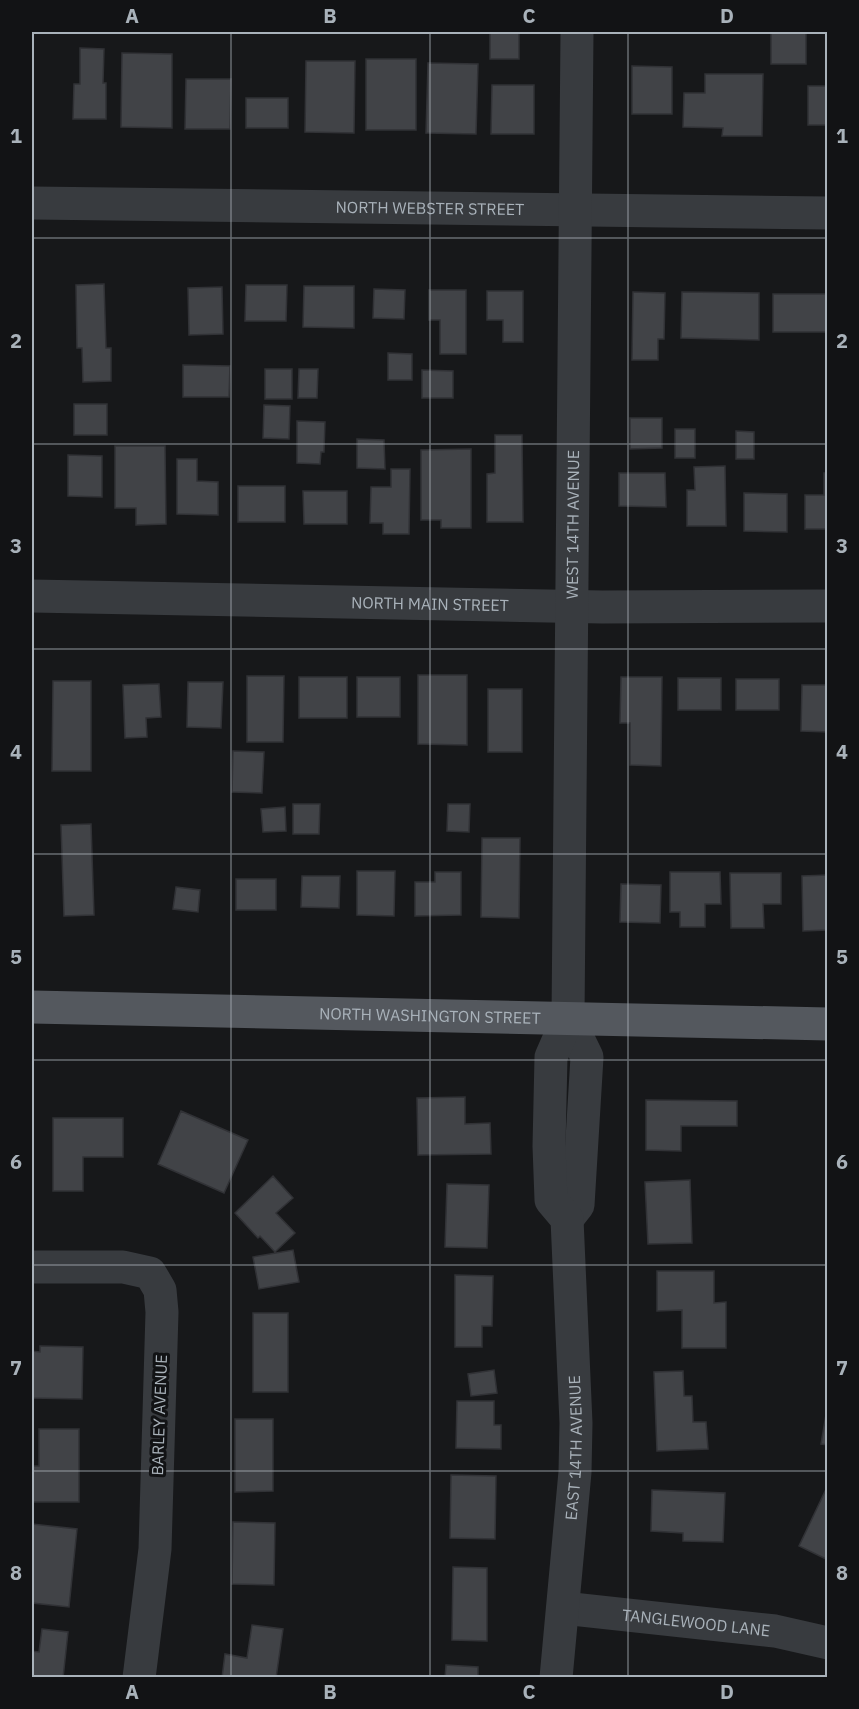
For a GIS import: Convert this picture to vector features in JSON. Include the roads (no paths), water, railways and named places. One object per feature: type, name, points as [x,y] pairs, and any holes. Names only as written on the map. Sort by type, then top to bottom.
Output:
[{"type":"main road","name":"NORTH WASHINGTON STREET","points":[[32,1007],[828,1024]]},
{"type":"street","name":"WEST 14TH AVENUE","points":[[568,1018],[577,32]]},
{"type":"street","name":"NORTH WEBSTER STREET","points":[[32,203],[828,213]]},
{"type":"street","name":"NORTH MAIN STREET","points":[[32,597],[571,606],[828,606]]},
{"type":"street","name":"EAST 14TH AVENUE","points":[[556,1677],[575,1472],[576,1423],[567,1218],[551,1200],[549,1146],[551,1057],[568,1018]]},
{"type":"street","name":"BARLEY AVENUE","points":[[32,1267],[130,1267],[150,1273],[160,1290],[162,1311],[155,1549],[139,1677]]},
{"type":"street","name":"TANGLEWOOD LANE","points":[[563,1608],[775,1630],[828,1643]]}]
